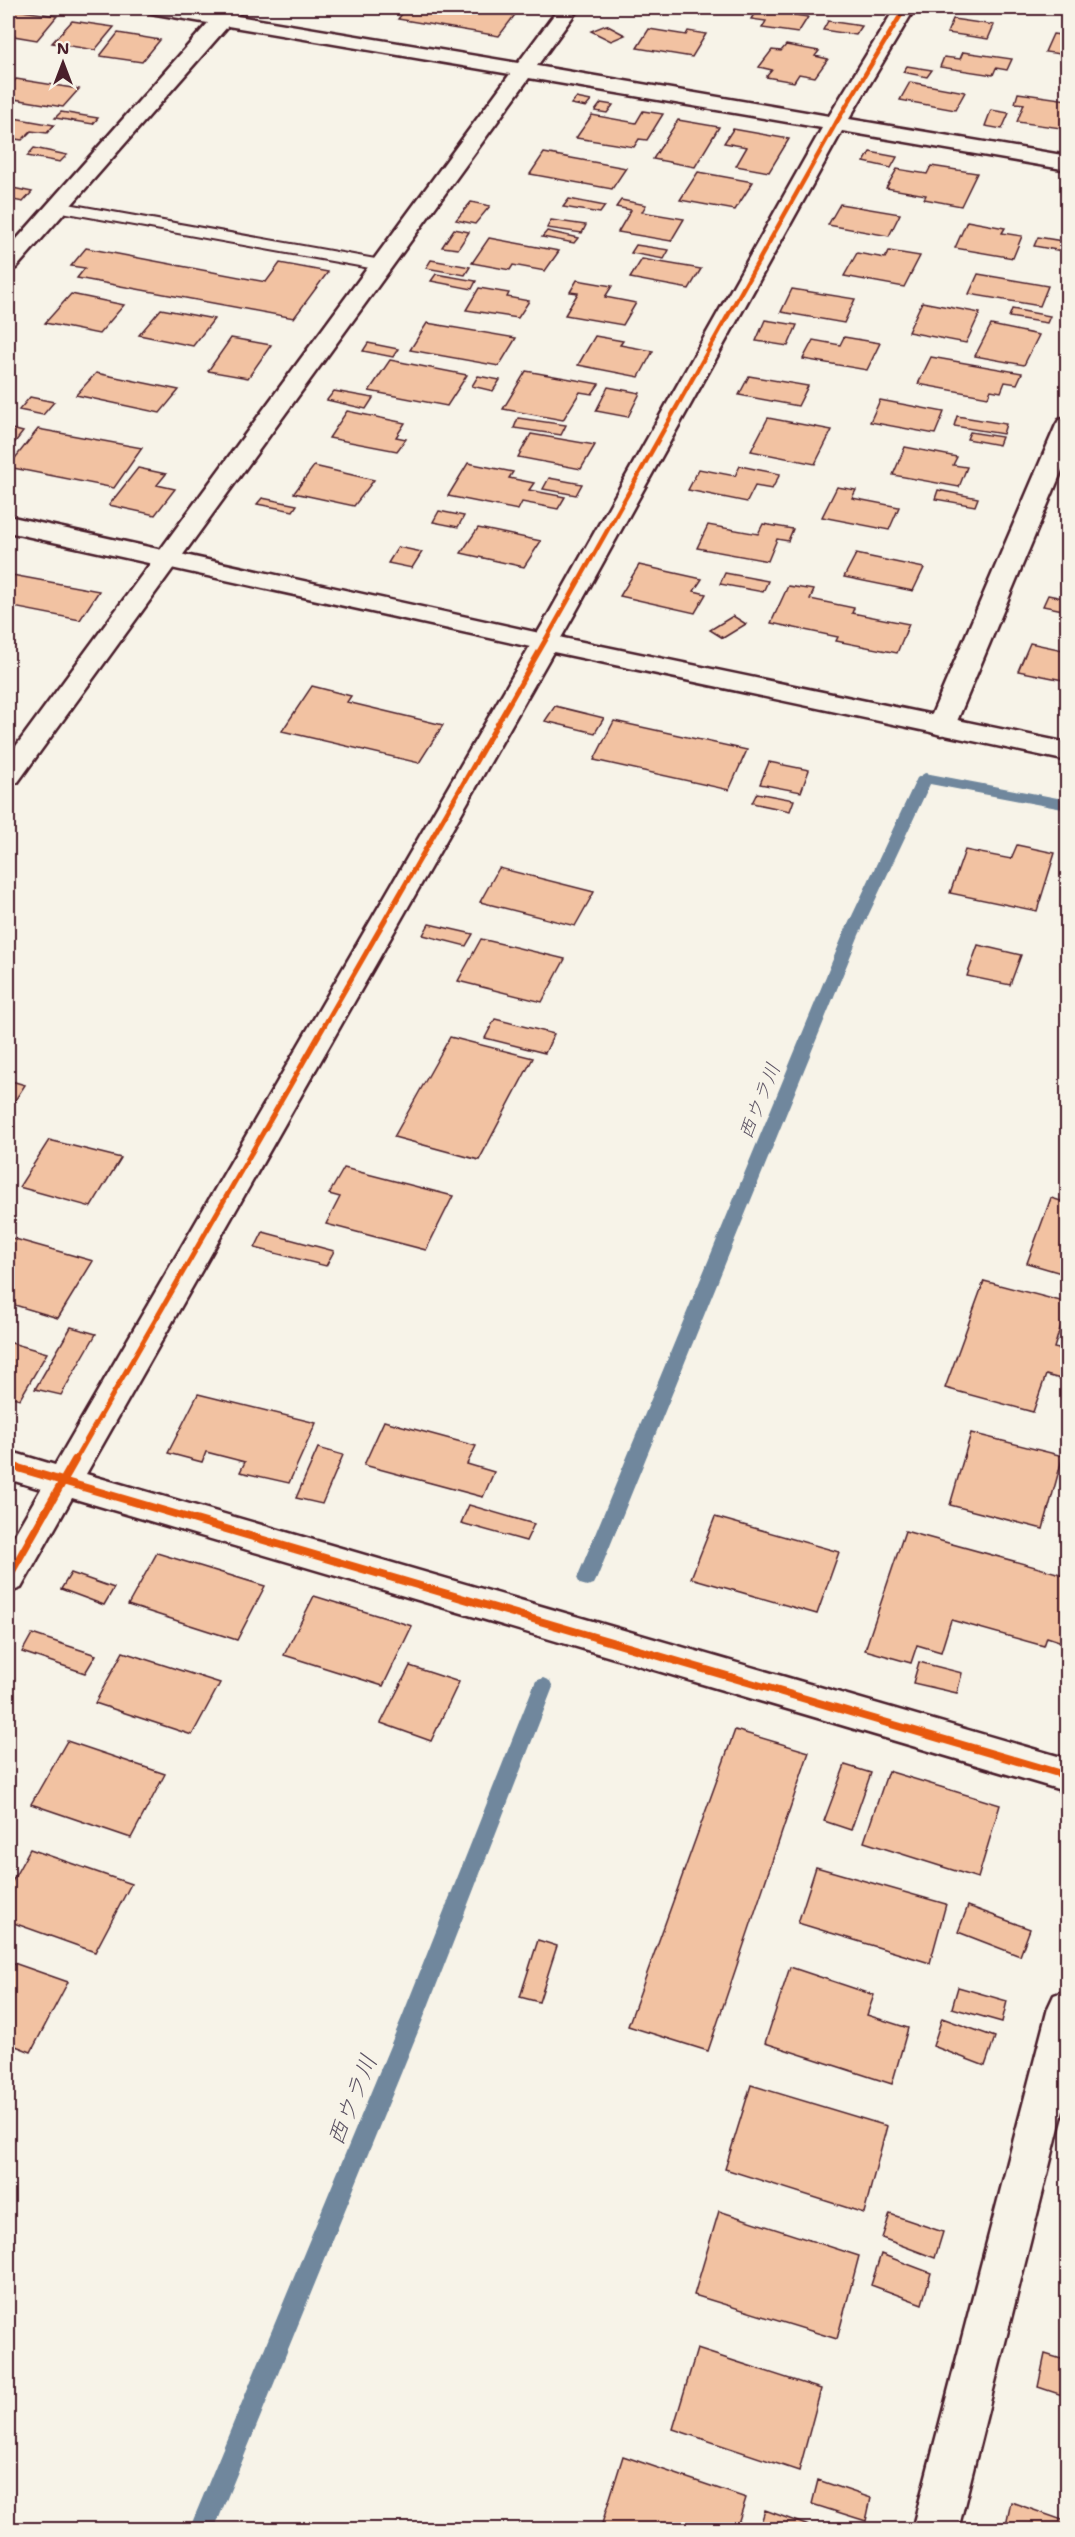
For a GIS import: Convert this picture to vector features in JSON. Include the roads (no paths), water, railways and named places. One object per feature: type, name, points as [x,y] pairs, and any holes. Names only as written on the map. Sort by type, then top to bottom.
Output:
[{"type":"street","points":[[156,8],[228,13],[523,70],[1068,163]]},
{"type":"street","points":[[8,776],[569,8]]},
{"type":"street","points":[[8,1578],[561,615],[836,123],[905,8]]},
{"type":"street","points":[[8,263],[228,13]]},
{"type":"street","points":[[941,726],[1068,425]]},
{"type":"street","points":[[8,524],[544,642],[1068,752]]},
{"type":"street","points":[[8,1465],[1068,1776]]},
{"type":"street","points":[[935,2529],[1068,2008]]},
{"type":"lane","points":[[57,207],[381,266]]},
{"type":"waterway","name":"西ウラ川","points":[[587,1578],[851,935],[925,778],[1068,805]]},
{"type":"waterway","name":"西ウラ川","points":[[201,2530],[413,2017],[543,1687]]}]
